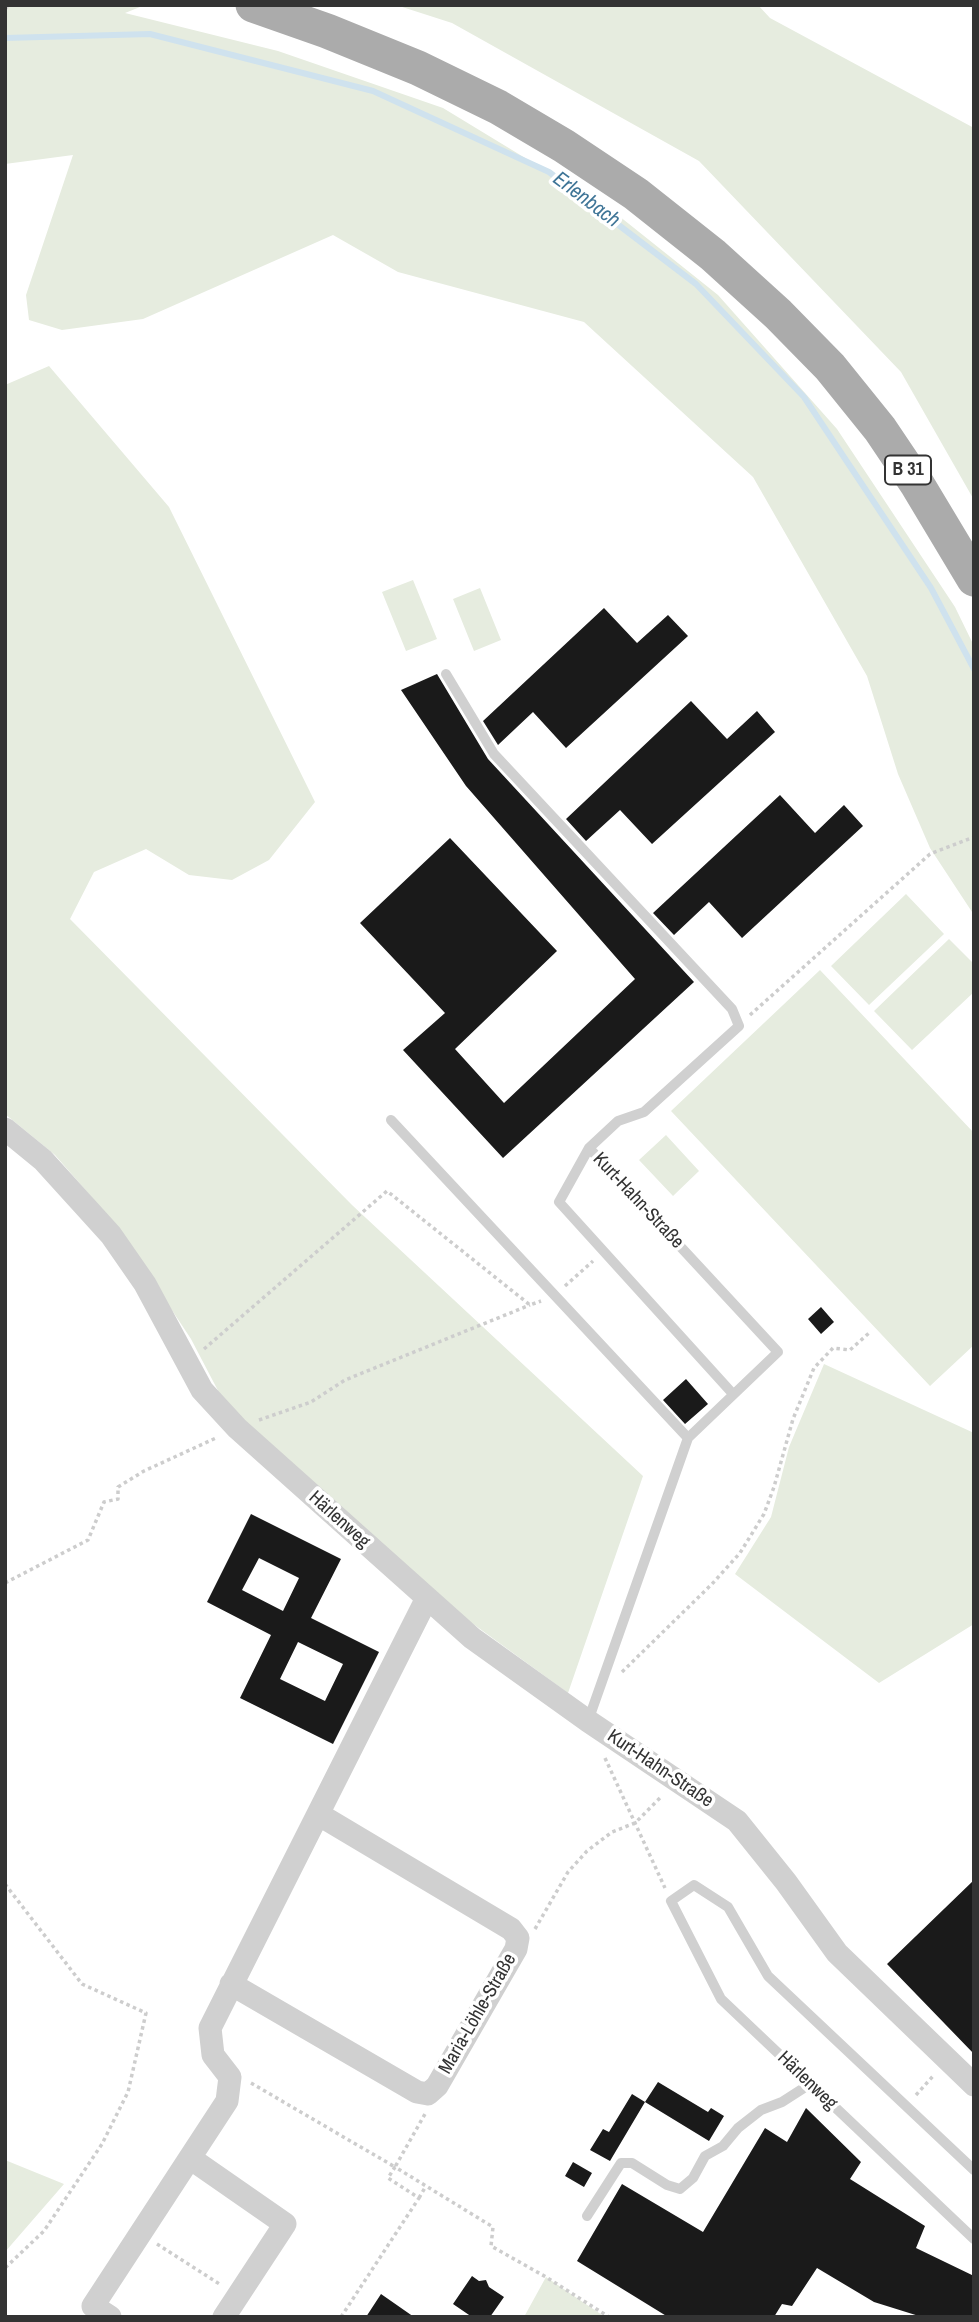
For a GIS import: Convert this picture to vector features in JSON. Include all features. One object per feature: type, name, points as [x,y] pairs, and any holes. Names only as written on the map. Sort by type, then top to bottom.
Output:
[{"type":"main road","name":"B 31","points":[[253,5],[327,31],[418,68],[498,107],[564,146],[636,194],[713,255],[830,367],[917,484],[974,579]]},
{"type":"street","name":"Härlenweg","points":[[5,1129],[43,1160],[111,1235],[145,1284],[202,1390],[237,1428],[472,1638],[588,1721]]},
{"type":"street","points":[[110,2317],[93,2306],[228,2101],[230,2077],[214,2055],[210,2028],[427,1598]]},
{"type":"street","name":"Kurt-Hahn-Straße","points":[[588,1721],[737,1821],[837,1952],[974,2085]]},
{"type":"street","name":"Maria-Löhle-Straße","points":[[231,1984],[417,2092],[428,2094],[437,2086],[516,1949],[518,1938],[511,1928],[318,1814]]},
{"type":"street","points":[[190,2158],[285,2224],[224,2317]]},
{"type":"lane","points":[[446,674],[494,754],[732,1009],[739,1026],[644,1112],[618,1121],[589,1148]]},
{"type":"lane","points":[[391,1120],[688,1438]]},
{"type":"lane","name":"Kurt-Hahn-Straße","points":[[588,1721],[688,1438],[778,1352],[589,1148],[559,1202],[733,1394]]},
{"type":"lane","points":[[671,1901],[694,1885],[728,1907],[768,1976],[974,2170]]},
{"type":"lane","name":"Härlenweg","points":[[671,1901],[721,1999],[974,2239]]},
{"type":"lane","points":[[587,2216],[621,2163],[632,2163],[667,2185],[680,2189],[692,2178],[705,2156],[723,2146],[738,2128],[761,2110],[782,2102],[810,2084]]},
{"type":"path","points":[[5,9],[9,5]]},
{"type":"path","points":[[739,1026],[930,854],[974,837]]},
{"type":"path","points":[[187,1364],[387,1191],[530,1305]]},
{"type":"path","points":[[5,1583],[88,1540],[104,1502],[118,1499],[118,1487],[145,1471],[237,1428],[311,1402],[345,1380],[555,1296],[604,1252]]},
{"type":"path","points":[[604,1679],[620,1674],[740,1553],[764,1514],[793,1419],[814,1368],[833,1348],[850,1350],[869,1333]]},
{"type":"path","points":[[588,1721],[671,1901]]},
{"type":"path","points":[[518,1938],[534,1931],[568,1872],[587,1851],[612,1832],[635,1823],[661,1797]]},
{"type":"path","points":[[5,1884],[82,1984],[146,2013],[128,2092],[102,2144],[44,2231],[5,2268]]},
{"type":"path","points":[[230,2077],[240,2077],[493,2227],[491,2246],[609,2317]]},
{"type":"path","points":[[905,2107],[932,2078]]},
{"type":"path","points":[[419,2197],[388,2178],[428,2109],[428,2094]]},
{"type":"path","points":[[341,2317],[426,2186]]},
{"type":"path","points":[[140,2234],[238,2296]]},
{"type":"shaded area","points":[[5,5],[145,5],[125,13],[278,51],[443,108],[614,212],[718,295],[837,429],[955,607],[974,646],[974,915],[930,848],[898,774],[867,676],[753,477],[584,322],[398,272],[333,235],[143,319],[62,330],[29,320],[26,295],[73,155],[5,164]]},
{"type":"shaded area","points":[[396,5],[758,5],[770,18],[974,128],[974,500],[901,372],[699,161],[452,23]]},
{"type":"shaded area","points":[[49,366],[169,507],[315,802],[269,860],[232,880],[189,875],[146,849],[94,872],[70,919],[352,1205],[643,1476],[568,1693],[465,1618],[225,1404],[191,1339],[115,1224],[55,1155],[5,1114],[5,385]]},
{"type":"shaded area","points":[[413,580],[437,639],[406,651],[382,592]]},
{"type":"shaded area","points":[[480,588],[501,640],[474,651],[453,599]]},
{"type":"shaded area","points":[[906,894],[944,934],[869,1005],[831,966]]},
{"type":"shaded area","points":[[949,939],[974,964],[974,992],[912,1050],[874,1011]]},
{"type":"shaded area","points":[[820,970],[974,1133],[974,1345],[930,1386],[671,1111]]},
{"type":"shaded area","points":[[666,1135],[699,1171],[673,1196],[639,1160]]},
{"type":"shaded area","points":[[824,1364],[974,1433],[974,1624],[879,1683],[735,1574],[771,1517],[789,1447]]},
{"type":"shaded area","points":[[5,2160],[64,2184],[5,2252]]},
{"type":"shaded area","points":[[546,2277],[605,2317],[524,2317]]},
{"type":"building","points":[[604,608],[637,643],[668,615],[688,636],[566,748],[533,712],[498,745],[483,721]]},
{"type":"building","points":[[437,674],[488,759],[694,982],[503,1158],[403,1050],[445,1013],[360,923],[450,838],[557,951],[455,1049],[504,1103],[635,979],[466,786],[401,690]]},
{"type":"building","points":[[691,701],[727,739],[757,711],[775,732],[652,844],[620,810],[586,841],[566,819]]},
{"type":"building","points":[[780,795],[815,833],[844,805],[863,826],[742,938],[709,902],[674,935],[653,913]]},
{"type":"building","points":[[821,1307],[834,1322],[821,1334],[808,1319]]},
{"type":"building","points":[[686,1379],[708,1404],[685,1424],[663,1400]]},
{"type":"building","points":[[251,1514],[341,1559],[311,1618],[379,1652],[333,1744],[240,1698],[271,1635],[207,1602]],"holes":[[[259,1558],[299,1578],[283,1611],[242,1590]],[[298,1642],[343,1664],[325,1701],[280,1679]]]},
{"type":"building","points":[[974,1880],[974,2054],[887,1964]]},
{"type":"building","points":[[658,2082],[708,2112],[711,2108],[724,2116],[709,2141],[645,2102]]},
{"type":"building","points":[[632,2094],[645,2102],[610,2161],[590,2150],[603,2129],[609,2132]]},
{"type":"building","points":[[806,2108],[861,2162],[850,2179],[925,2226],[916,2248],[974,2276],[974,2317],[922,2317],[874,2302],[817,2268],[792,2306],[782,2304],[774,2317],[668,2317],[577,2261],[622,2184],[703,2232],[765,2128],[787,2142]]},
{"type":"building","points":[[573,2162],[592,2173],[584,2187],[565,2176]]},
{"type":"building","points":[[472,2276],[479,2281],[486,2280],[489,2287],[504,2297],[490,2317],[472,2317],[453,2304]]},
{"type":"building","points":[[381,2294],[414,2317],[366,2317]]},
{"type":"waterway","name":"Erlenbach","points":[[5,38],[150,34],[373,91],[549,172],[696,284],[804,397],[931,588],[974,669]]}]
